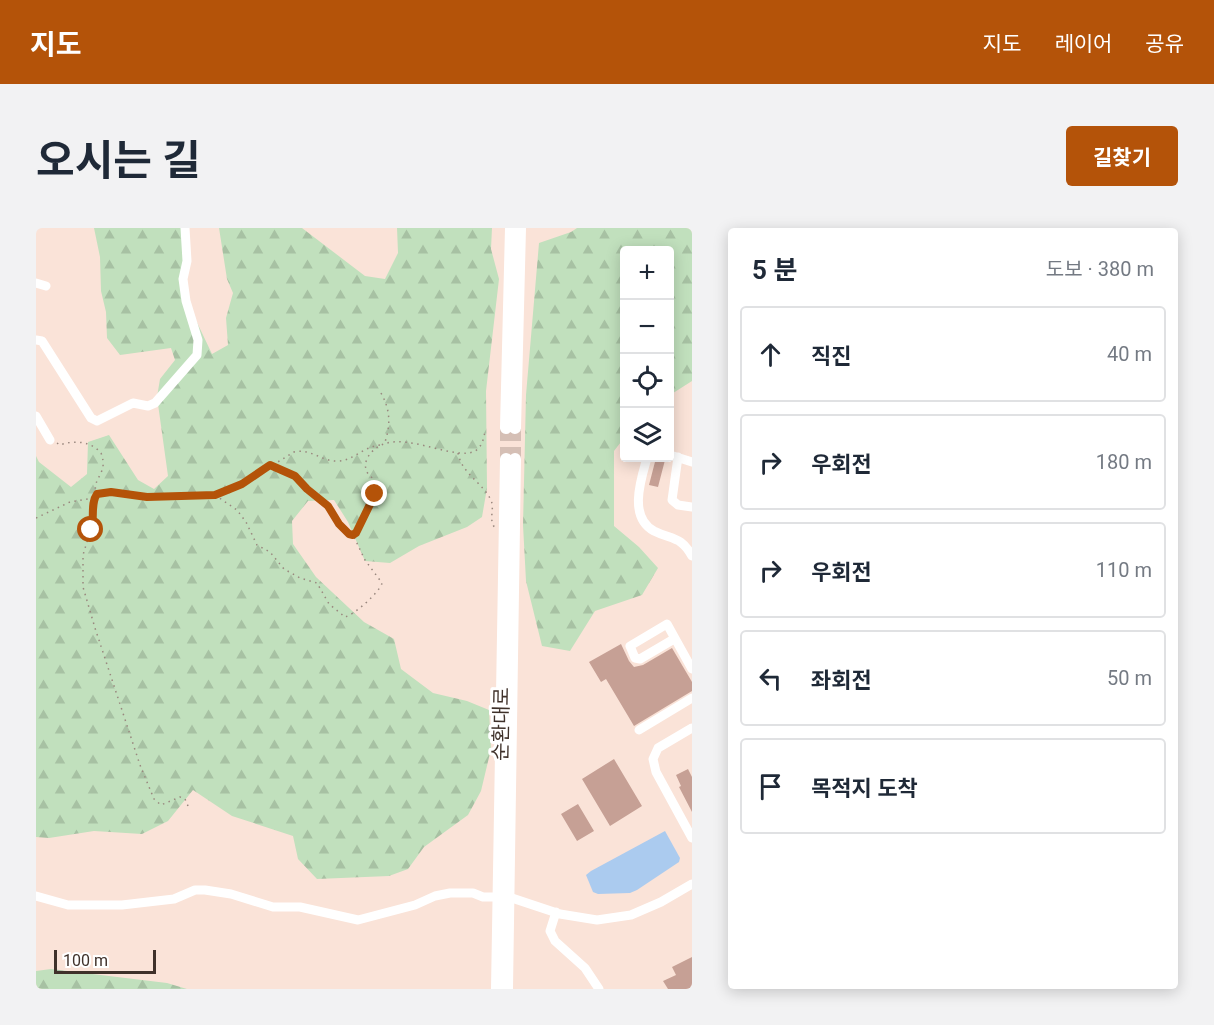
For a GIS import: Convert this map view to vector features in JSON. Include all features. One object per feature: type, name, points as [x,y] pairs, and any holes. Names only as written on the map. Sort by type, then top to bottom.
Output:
[{"type":"main road","points":[[511,228],[511,428],[520,228]]},
{"type":"main road","name":"순환대로","points":[[507,989],[504,897],[510,459]]},
{"type":"main road","name":"순환대로","points":[[497,989],[504,897]]},
{"type":"street","points":[[36,340],[42,341],[91,417],[97,421],[133,403],[148,406],[155,403],[196,355],[198,340],[186,301],[183,279],[187,261],[185,228]]},
{"type":"street","points":[[36,416],[50,440]]},
{"type":"street","points":[[674,456],[692,462]]},
{"type":"street","points":[[646,462],[639,487],[640,513],[654,531],[683,542],[692,556]]},
{"type":"street","points":[[674,462],[672,500],[678,506],[692,507]]},
{"type":"street","points":[[674,639],[640,659],[636,658],[630,648],[667,624],[692,669]]},
{"type":"street","points":[[639,730],[692,698]]},
{"type":"street","points":[[692,728],[658,748],[653,759],[656,772],[692,838]]},
{"type":"street","points":[[36,896],[68,905],[122,905],[174,899],[195,890],[205,890],[231,894],[273,907],[300,907],[358,920],[416,905],[435,896],[472,893],[483,897],[504,897],[556,912],[597,920],[631,915],[661,902],[692,884]]},
{"type":"street","points":[[556,912],[550,931],[555,941],[585,968],[599,989]]},
{"type":"path","points":[[381,393],[387,405],[389,417],[385,443]]},
{"type":"path","points":[[353,535],[363,522],[377,488],[376,480],[367,473],[367,459],[372,452],[385,443],[410,442],[467,453],[476,450],[483,441],[485,431]]},
{"type":"path","points":[[50,440],[60,445],[70,441],[88,444],[98,449],[103,456],[104,464],[96,483],[97,494]]},
{"type":"path","points":[[188,806],[185,799],[180,796],[161,806],[154,799],[140,765],[94,628],[84,595],[82,571],[84,548],[93,522],[94,498],[97,494],[111,492],[147,497],[215,495],[242,484],[290,453],[298,451],[339,461],[354,456],[369,446],[381,445]]},
{"type":"path","points":[[458,452],[463,468],[490,500],[491,521],[499,531]]},
{"type":"path","points":[[215,495],[240,513],[256,545],[270,552],[290,574],[317,582],[329,604],[345,617],[351,615],[382,587],[380,580],[370,568],[353,535],[339,524],[328,506],[295,476],[270,465]]},
{"type":"path","points":[[36,518],[70,502],[94,498]]},
{"type":"green space","points":[[94,228],[181,228],[185,283],[193,314],[212,354],[228,345],[226,318],[233,293],[227,279],[219,228],[302,228],[365,276],[385,279],[398,253],[397,228],[492,228],[491,249],[499,279],[486,391],[487,488],[482,517],[467,527],[419,546],[390,563],[365,561],[348,522],[334,500],[308,501],[292,521],[293,544],[316,577],[364,622],[394,639],[401,669],[433,693],[467,701],[489,710],[491,749],[481,791],[468,815],[424,847],[408,869],[389,876],[317,879],[298,859],[293,836],[232,816],[193,790],[168,821],[142,834],[94,831],[49,838],[36,837],[36,456],[39,462],[71,487],[87,474],[88,442],[109,435],[138,480],[154,489],[168,476],[157,397],[160,379],[175,360],[171,348],[120,355],[107,338],[106,312],[101,291],[100,257]]},
{"type":"green space","points":[[577,228],[692,228],[692,381],[674,392],[674,246],[620,246],[620,443],[614,451],[614,526],[639,547],[658,568],[642,595],[595,611],[570,651],[542,646],[526,581],[523,525],[526,395],[539,243]]},
{"type":"green space","points":[[51,969],[167,983],[187,989],[36,989],[36,971]]},
{"type":"water","points":[[665,831],[680,858],[679,862],[630,893],[598,894],[593,892],[586,875]]},
{"type":"building","points":[[655,462],[664,462],[658,487],[649,485]]},
{"type":"building","points":[[621,644],[634,667],[643,665],[672,648],[692,682],[692,691],[634,726],[606,679],[601,682],[589,662]]},
{"type":"building","points":[[614,759],[642,806],[610,826],[582,779]]},
{"type":"building","points":[[688,769],[692,777],[692,812],[679,787],[681,786],[676,775]]},
{"type":"building","points":[[578,804],[594,831],[577,841],[561,814]]},
{"type":"building","points":[[692,957],[692,989],[668,989],[663,981],[676,975],[672,967]]},
{"type":"tunnel","points":[[506,428],[506,459]]},
{"type":"tunnel","points":[[515,428],[515,459]]},
{"type":"route","points":[[91,530],[94,518],[94,498],[102,492],[147,497],[215,495],[252,479],[270,465],[295,476],[328,506],[339,524],[349,534],[356,533],[375,494]]}]
